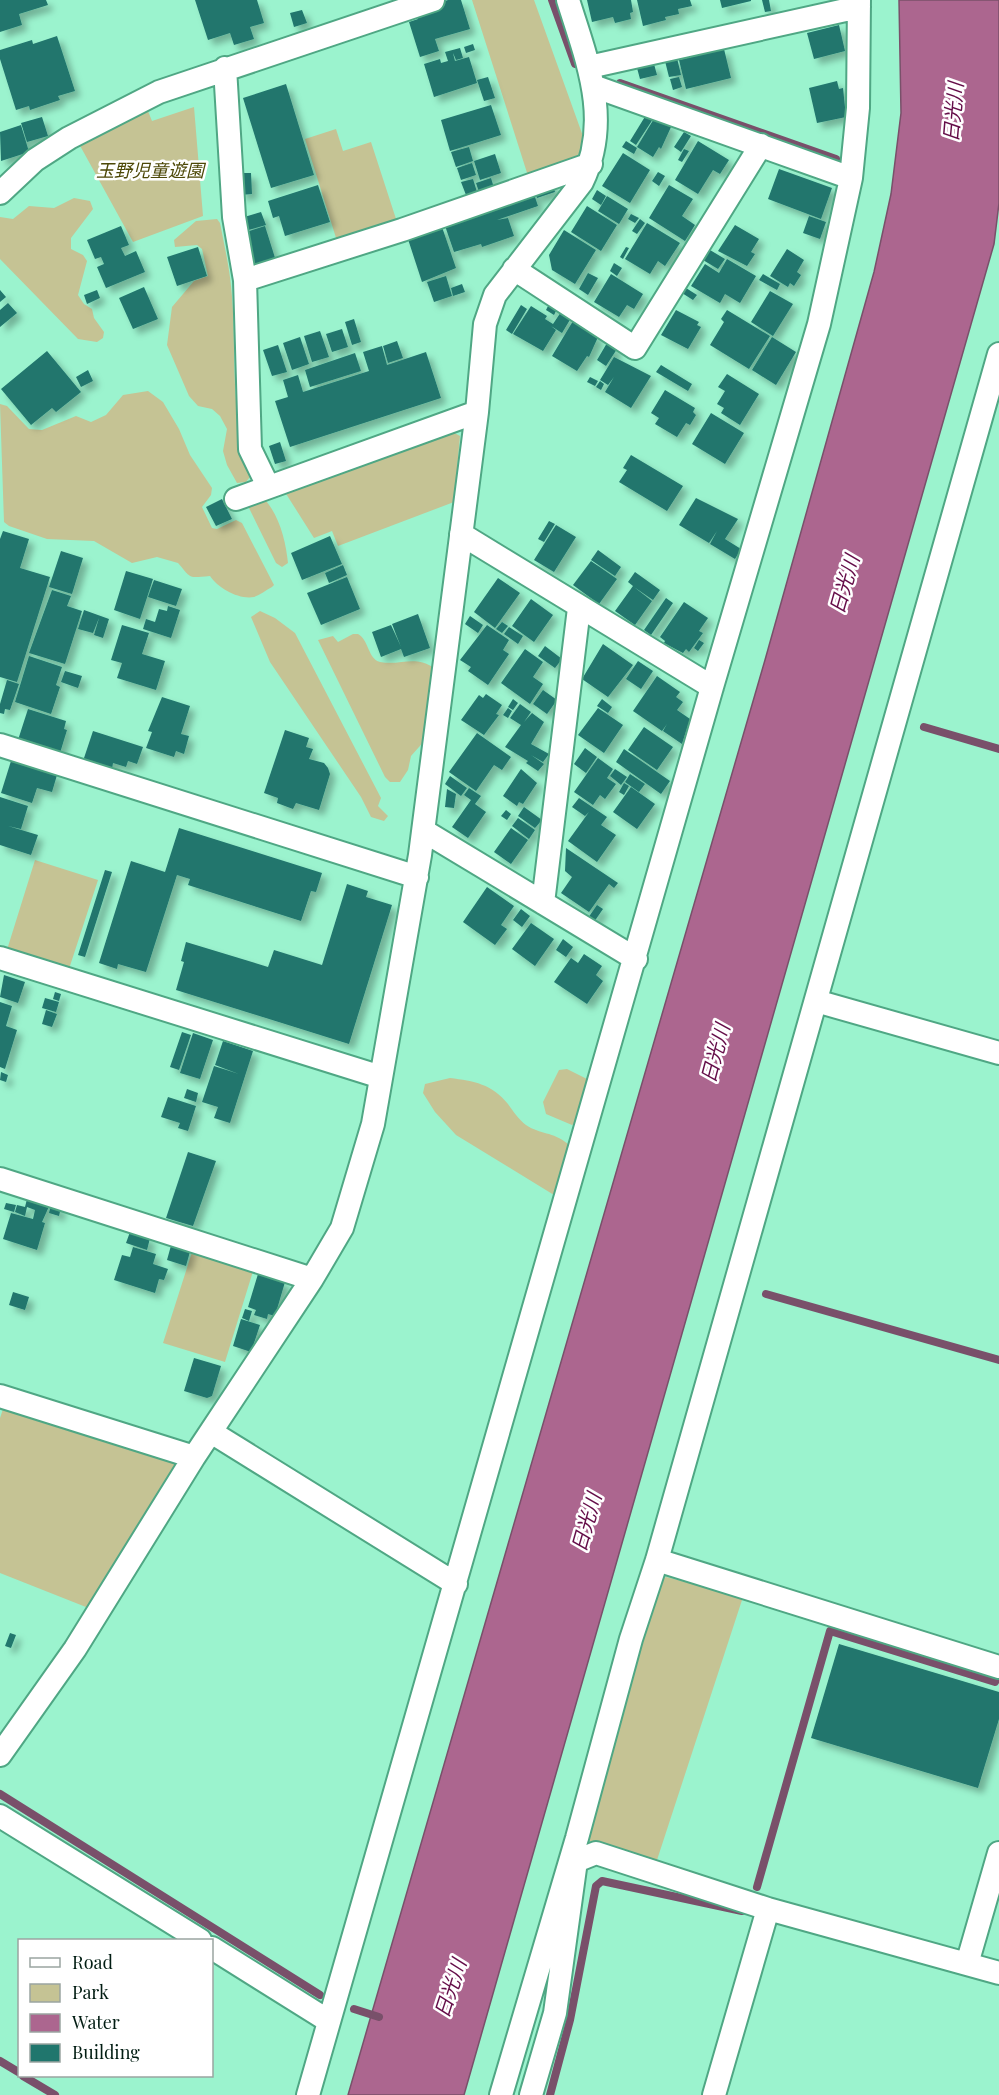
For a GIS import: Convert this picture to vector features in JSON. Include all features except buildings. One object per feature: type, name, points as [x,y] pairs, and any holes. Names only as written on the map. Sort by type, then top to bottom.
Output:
[{"type":"street","points":[[0,193],[36,160],[69,138],[159,92],[433,0]]},
{"type":"street","points":[[0,1755],[75,1649],[194,1457],[312,1279],[342,1228],[372,1124],[417,877],[477,412],[485,324],[495,295],[582,182],[591,164],[598,133],[591,76],[568,0]]},
{"type":"street","points":[[308,2095],[327,2020],[456,1584],[712,687],[819,324],[851,178],[858,108],[859,4],[591,76]]},
{"type":"street","points":[[225,68],[234,217],[245,280],[250,449],[268,486]]},
{"type":"street","points":[[591,76],[760,146],[851,178]]},
{"type":"street","points":[[514,269],[635,348],[760,146]]},
{"type":"street","points":[[245,280],[402,230],[591,164]]},
{"type":"street","points":[[501,2095],[577,1838],[631,1639],[657,1560],[999,354]]},
{"type":"street","points":[[236,499],[477,412]]},
{"type":"street","points":[[461,534],[712,687]]},
{"type":"street","points":[[543,903],[579,608]]},
{"type":"street","points":[[0,745],[417,877]]},
{"type":"street","points":[[424,831],[636,958]]},
{"type":"street","points":[[0,958],[381,1077]]},
{"type":"street","points":[[816,1001],[999,1053]]},
{"type":"street","points":[[0,1179],[312,1279]]},
{"type":"street","points":[[0,1396],[194,1457]]},
{"type":"street","points":[[212,1432],[456,1584]]},
{"type":"street","points":[[657,1560],[999,1667]]},
{"type":"street","points":[[0,1816],[197,1939]]},
{"type":"street","points":[[531,2095],[555,2013],[576,1861],[596,1853],[768,1909],[999,1973]]},
{"type":"street","points":[[967,1964],[999,1853]]},
{"type":"street","points":[[714,2095],[768,1909]]},
{"type":"street","points":[[213,1949],[327,2020]]},
{"type":"green space","points":[[472,0],[534,0],[584,139],[575,164],[529,179]]},
{"type":"green space","name":"玉野児童遊園","points":[[146,106],[152,121],[194,107],[203,216],[133,242],[78,142]]},
{"type":"green space","points":[[336,129],[343,151],[371,142],[397,222],[337,241],[305,139]]},
{"type":"green space","points":[[74,198],[90,201],[93,209],[71,238],[71,249],[83,255],[87,261],[78,295],[84,304],[92,309],[94,318],[104,332],[103,338],[97,342],[78,339],[0,259],[0,217],[13,219],[29,206],[54,208]]},
{"type":"green space","points":[[217,219],[220,223],[231,286],[236,405],[245,451],[253,473],[246,482],[237,483],[227,465],[223,451],[227,429],[220,416],[212,409],[198,406],[189,396],[167,345],[172,307],[194,281],[208,276],[202,249],[197,245],[175,247],[174,240],[196,221]]},
{"type":"green space","points":[[148,391],[163,402],[179,429],[190,455],[212,488],[211,495],[202,507],[212,528],[217,529],[236,520],[242,523],[274,585],[272,587],[254,597],[242,597],[223,589],[210,576],[191,576],[178,563],[157,557],[132,563],[94,541],[47,539],[9,526],[4,522],[0,404],[7,406],[29,429],[42,430],[76,416],[91,422],[106,415],[123,395]]},
{"type":"green space","points":[[449,430],[460,436],[454,502],[338,546],[332,531],[314,538],[283,489]]},
{"type":"green space","points":[[263,498],[269,504],[277,520],[286,546],[288,563],[282,567],[276,563],[249,508],[250,502]]},
{"type":"green space","points":[[260,611],[275,618],[295,633],[381,798],[378,806],[388,816],[384,821],[371,817],[361,797],[270,662],[251,617]]},
{"type":"green space","points":[[353,634],[362,637],[373,657],[380,662],[414,661],[436,669],[427,738],[411,756],[408,770],[400,782],[390,782],[385,777],[318,640],[333,636],[338,642]]},
{"type":"green space","points":[[35,860],[98,880],[68,972],[6,953]]},
{"type":"green space","points":[[567,1069],[591,1081],[580,1120],[572,1125],[546,1114],[543,1102],[559,1070]]},
{"type":"green space","points":[[450,1078],[475,1082],[489,1088],[502,1097],[526,1125],[557,1137],[568,1144],[569,1153],[554,1195],[456,1135],[435,1112],[423,1093],[425,1084]]},
{"type":"green space","points":[[193,1249],[254,1268],[225,1362],[163,1343]]},
{"type":"green space","points":[[4,1406],[178,1460],[179,1469],[91,1609],[0,1573],[0,1418]]},
{"type":"green space","points":[[666,1577],[743,1597],[657,1860],[590,1841],[584,1825],[652,1586]]},
{"type":"water","name":"日光川","points":[[899,0],[999,0],[999,203],[994,244],[464,2095],[348,2095],[765,660],[874,272],[891,194],[901,113]]},
{"type":"waterway","points":[[552,0],[575,64]]},
{"type":"waterway","points":[[620,83],[836,159]]},
{"type":"waterway","points":[[924,727],[999,749]]},
{"type":"waterway","points":[[766,1294],[999,1360]]},
{"type":"waterway","points":[[757,1887],[830,1631],[995,1682],[998,1676]]},
{"type":"waterway","points":[[0,1794],[320,1995]]},
{"type":"waterway","points":[[550,2095],[570,2020],[596,1886],[602,1881],[742,1911]]},
{"type":"waterway","points":[[354,2009],[379,2017]]},
{"type":"waterway","points":[[0,2061],[18,2072]]},
{"type":"waterway","points":[[25,2077],[55,2095]]}]
